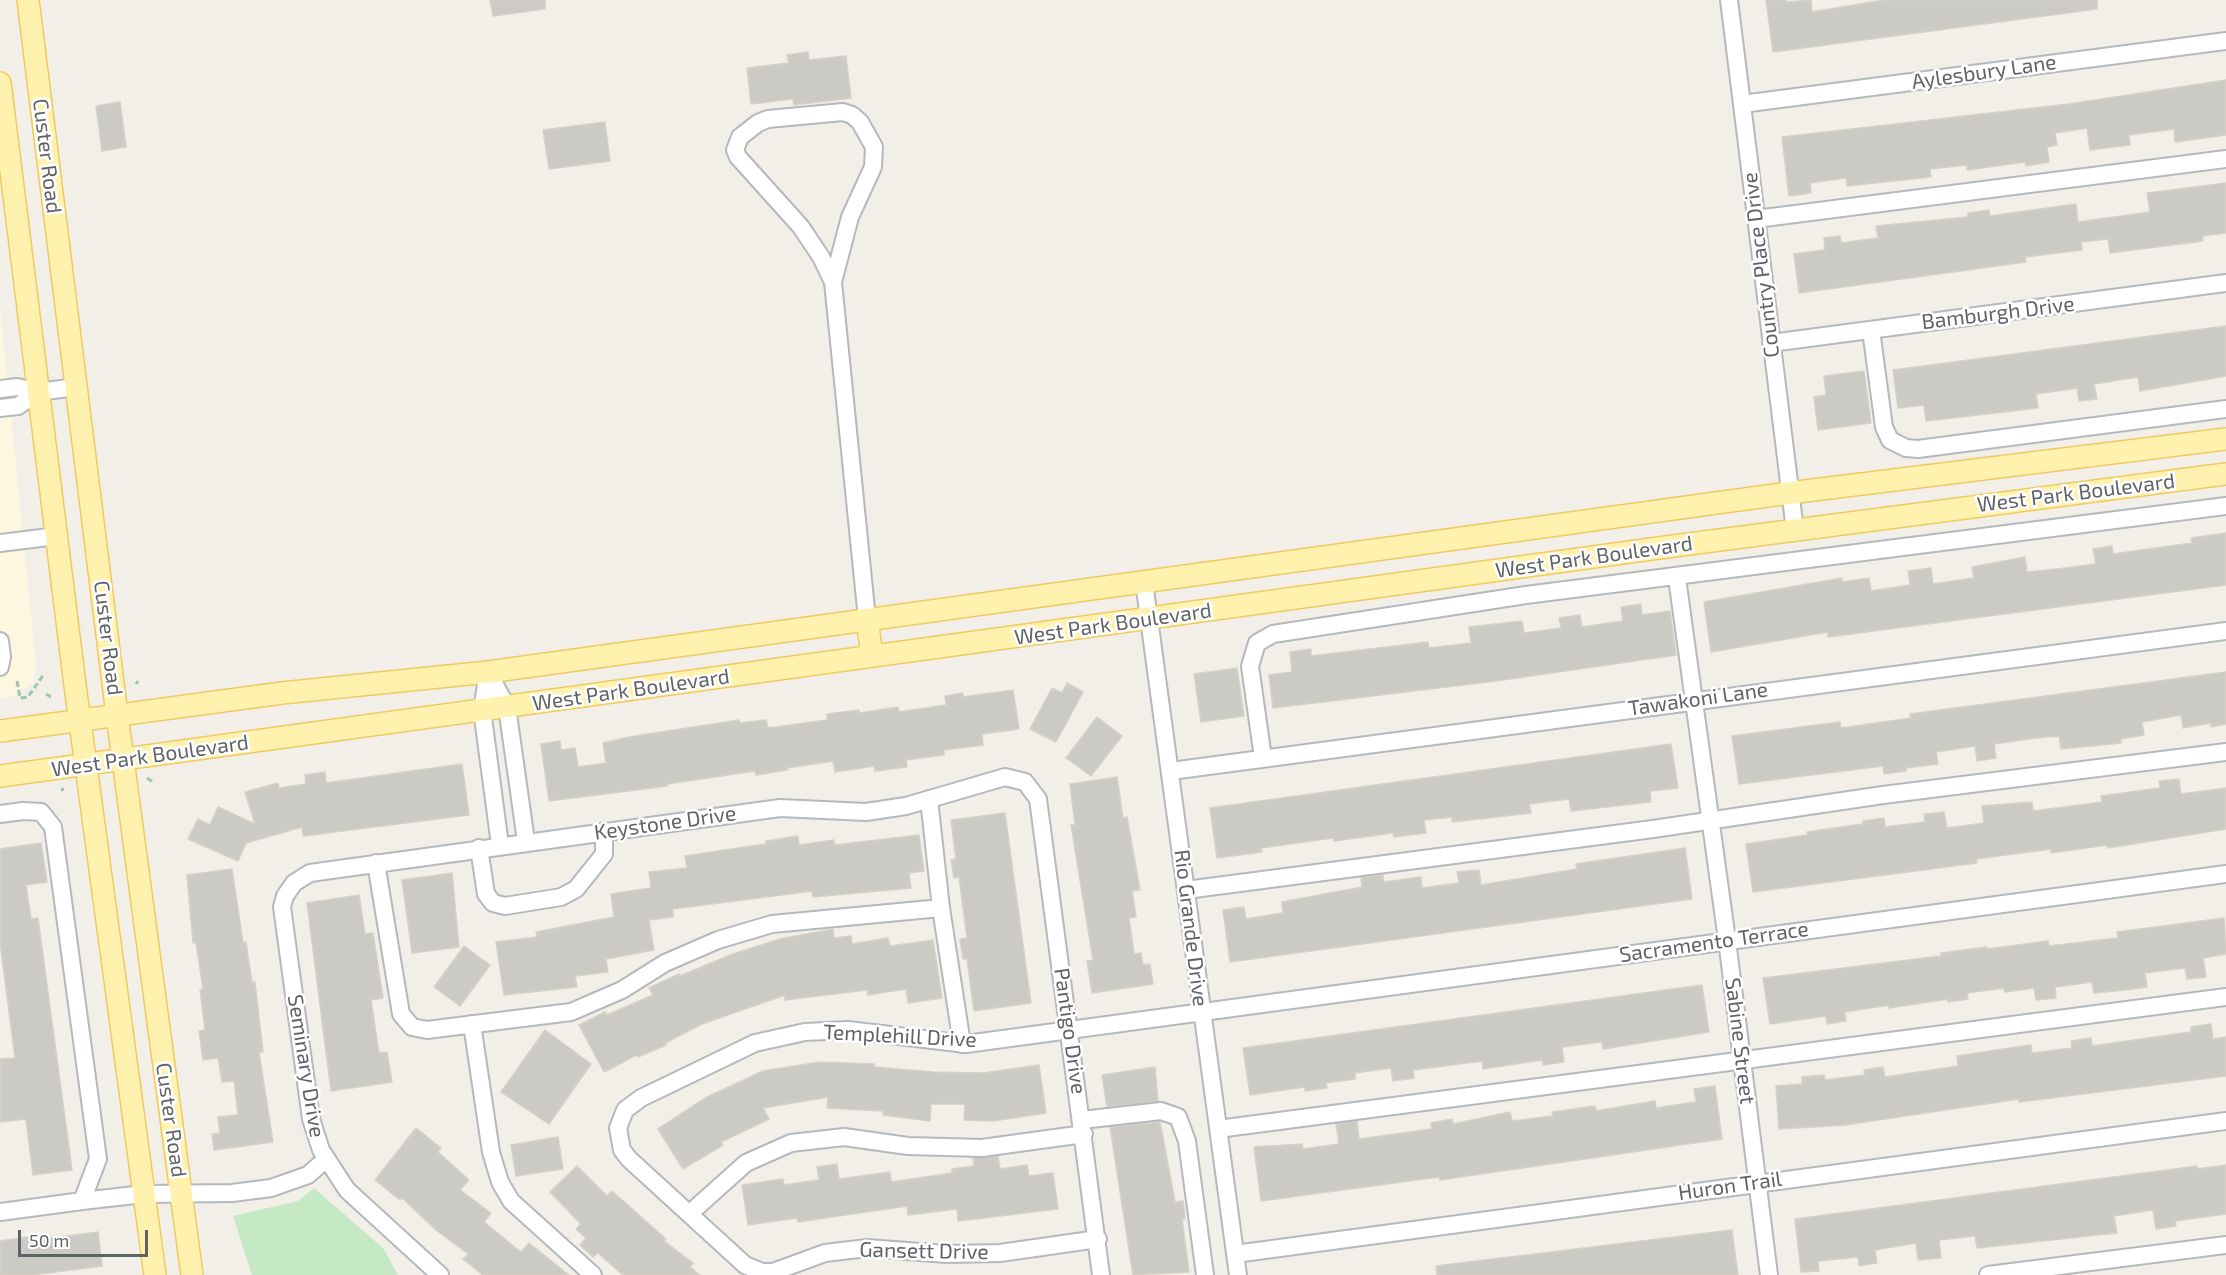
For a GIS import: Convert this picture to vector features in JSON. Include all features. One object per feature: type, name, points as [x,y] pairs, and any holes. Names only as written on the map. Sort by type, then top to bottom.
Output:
[{"type":"main road","name":"Custer Road","points":[[28,0],[117,715],[192,1275]]},
{"type":"main road","name":"Custer Road","points":[[0,83],[80,720],[155,1275]]},
{"type":"main road","name":"West Park Boulevard","points":[[0,731],[326,688],[488,672],[1789,493],[2226,439]]},
{"type":"main road","name":"West Park Boulevard","points":[[0,776],[1795,530],[2226,474]]},
{"type":"main road","points":[[867,619],[872,656]]},
{"type":"street","name":"Country Place Drive","points":[[1729,0],[1795,530]]},
{"type":"street","name":"Aylesbury Lane","points":[[1742,104],[2226,40]]},
{"type":"street","points":[[833,282],[850,217],[873,167],[875,158],[869,135],[852,115],[843,112],[768,119],[758,123],[740,137],[736,144],[738,156],[801,227],[821,256],[833,282],[867,619]]},
{"type":"street","points":[[1756,219],[2226,159]]},
{"type":"street","name":"Bamburgh Drive","points":[[1771,343],[2226,283]]},
{"type":"street","points":[[1871,330],[1884,427],[1890,440],[1906,448],[1918,449],[2226,409]]},
{"type":"street","points":[[0,389],[17,387],[38,392],[76,387]]},
{"type":"street","points":[[0,408],[18,406],[38,392]]},
{"type":"street","points":[[1263,758],[1250,666],[1257,644],[1273,634],[1514,597],[1677,578],[2226,506]]},
{"type":"street","points":[[0,543],[57,536]]},
{"type":"street","name":"Sabine Street","points":[[1677,578],[1727,940],[1769,1275]]},
{"type":"street","name":"Rio Grande Drive","points":[[1144,582],[1238,1275]]},
{"type":"street","name":"Tawakoni Lane","points":[[1171,771],[1695,699],[2226,631]]},
{"type":"street","points":[[0,641],[2,657],[0,667]]},
{"type":"street","points":[[488,672],[507,707],[526,842]]},
{"type":"street","points":[[488,672],[482,710],[500,845]]},
{"type":"street","points":[[1186,890],[2226,752]]},
{"type":"street","name":"Keystone Drive","points":[[294,883],[310,873],[780,808],[866,812],[906,806],[1005,777],[1024,782],[1032,789]]},
{"type":"street","name":"Pantigo Drive","points":[[1032,789],[1038,799],[1101,1275]]},
{"type":"street","points":[[929,799],[941,908],[962,1044]]},
{"type":"street","points":[[0,814],[23,811],[41,812],[53,827],[98,1159],[82,1201]]},
{"type":"street","points":[[479,848],[486,894],[493,903],[505,906],[561,897],[576,889],[604,854],[604,831]]},
{"type":"street","points":[[376,863],[401,1014],[412,1027],[427,1030],[571,1012],[622,990],[665,963],[718,940],[772,924],[941,908]]},
{"type":"street","name":"Sacramento Terrace","points":[[1202,1013],[2226,874]]},
{"type":"street","name":"Seminary Drive","points":[[294,883],[285,896],[282,907],[311,1119],[325,1160],[347,1190],[440,1275]]},
{"type":"street","points":[[1218,1130],[1742,1059],[2226,997]]},
{"type":"street","name":"Templehill Drive","points":[[689,1214],[622,1150],[618,1140],[620,1119],[625,1110],[641,1098],[745,1048],[805,1032],[848,1030],[962,1044],[1202,1013]]},
{"type":"street","points":[[472,1024],[491,1152],[500,1182],[511,1201],[593,1275]]},
{"type":"street","points":[[689,1214],[746,1163],[773,1150],[808,1140],[844,1137],[946,1149],[982,1148],[1161,1111],[1178,1117],[1187,1141],[1206,1275]]},
{"type":"street","name":"Huron Trail","points":[[1235,1254],[2226,1120]]},
{"type":"street","points":[[0,1212],[144,1194],[271,1188],[308,1175],[325,1160]]},
{"type":"street","name":"Gansett Drive","points":[[689,1214],[753,1270],[773,1272],[825,1253],[867,1248],[947,1254],[1000,1253],[1098,1239]]},
{"type":"street","points":[[1988,1275],[2226,1245]]},
{"type":"path","points":[[17,681],[20,698],[28,697],[44,674]]},
{"type":"path","points":[[46,694],[51,697]]},
{"type":"path","points":[[147,777],[153,782]]},
{"type":"shaded area","points":[[0,307],[36,665],[33,683],[11,697],[0,699]]},
{"type":"green space","points":[[314,1188],[383,1248],[398,1275],[252,1275],[233,1216],[298,1201]]},
{"type":"building","points":[[490,0],[545,0],[545,9],[493,16]]},
{"type":"building","points":[[1766,0],[1786,0],[1787,2],[1811,0],[1812,12],[1884,0],[2097,0],[2097,9],[1773,52]]},
{"type":"building","points":[[808,52],[809,60],[846,56],[851,98],[794,105],[793,99],[751,104],[747,68],[789,63],[787,55]]},
{"type":"building","points":[[2226,80],[2226,135],[2175,142],[2174,129],[2129,135],[2130,145],[2090,150],[2087,128],[2055,133],[2057,145],[2047,147],[2049,162],[2026,166],[2025,162],[1967,170],[1967,165],[1930,169],[1931,177],[1847,186],[1846,178],[1810,183],[1811,193],[1789,196],[1782,137],[2069,104]]},
{"type":"building","points":[[120,102],[126,147],[102,151],[96,106]]},
{"type":"building","points":[[605,122],[610,161],[549,169],[543,130]]},
{"type":"building","points":[[2226,183],[2226,233],[2202,236],[2203,241],[2110,253],[2108,239],[2081,242],[2082,250],[2025,257],[2026,262],[1799,293],[1794,254],[1825,250],[1824,238],[1840,236],[1841,243],[1878,238],[1876,226],[1968,217],[1968,213],[1989,210],[1990,216],[2076,204],[2078,222],[2150,212],[2147,193]]},
{"type":"building","points":[[2226,326],[2226,376],[2140,391],[2138,377],[2094,384],[2097,399],[2079,401],[2077,388],[2036,394],[2038,408],[1926,421],[1924,405],[1898,408],[1893,370]]},
{"type":"building","points":[[1864,371],[1871,423],[1818,430],[1814,397],[1826,395],[1824,376]]},
{"type":"building","points":[[2226,533],[2226,585],[1828,637],[1828,632],[1711,652],[1704,602],[1842,578],[1842,582],[1869,578],[1871,591],[1910,585],[1908,571],[1931,568],[1933,584],[1974,578],[1972,567],[2025,557],[2027,572],[2096,564],[2093,549],[2112,546],[2113,554],[2192,543],[2191,538]]},
{"type":"building","points":[[1641,604],[1642,615],[1670,611],[1676,655],[1496,681],[1273,708],[1269,675],[1292,672],[1290,652],[1311,649],[1311,656],[1428,642],[1429,648],[1471,643],[1469,627],[1522,621],[1524,633],[1561,628],[1559,618],[1580,615],[1582,627],[1623,621],[1621,607]]},
{"type":"building","points":[[1237,668],[1244,716],[1201,722],[1194,674]]},
{"type":"building","points":[[2226,672],[2226,724],[2211,727],[2211,723],[2183,728],[2181,715],[2142,722],[2144,735],[2121,739],[2121,743],[2061,749],[2059,736],[2035,738],[1994,744],[1996,758],[1977,761],[1975,746],[1936,752],[1938,764],[1906,768],[1906,771],[1884,774],[1883,766],[1739,784],[1732,736],[1840,722],[1841,728],[1911,718],[1910,714]]},
{"type":"building","points":[[1067,683],[1083,692],[1056,742],[1030,729],[1052,688],[1062,693]]},
{"type":"building","points":[[1013,690],[1019,729],[982,734],[983,745],[944,750],[944,755],[906,760],[907,767],[875,771],[874,766],[835,772],[833,761],[756,775],[755,771],[667,784],[667,786],[549,801],[541,744],[560,741],[561,750],[575,748],[578,767],[606,763],[603,743],[629,737],[739,720],[740,723],[766,720],[768,728],[827,720],[827,714],[859,710],[859,713],[898,707],[899,712],[946,705],[945,696],[963,693],[963,697]]},
{"type":"building","points":[[1097,717],[1122,736],[1091,776],[1066,758]]},
{"type":"building","points":[[1671,744],[1678,788],[1650,791],[1651,802],[1571,811],[1569,799],[1529,804],[1531,813],[1452,822],[1452,817],[1424,820],[1426,833],[1394,837],[1393,833],[1334,841],[1333,838],[1261,848],[1262,852],[1217,858],[1210,808]]},
{"type":"building","points":[[462,764],[469,815],[303,836],[302,827],[246,843],[238,861],[188,839],[198,819],[210,825],[218,807],[255,824],[245,792],[278,783],[279,788],[306,784],[305,775],[325,772],[326,783]]},
{"type":"building","points":[[1117,777],[1123,818],[1127,817],[1140,890],[1132,891],[1136,917],[1129,918],[1134,954],[1141,953],[1143,965],[1150,964],[1153,984],[1092,993],[1087,961],[1093,960],[1071,825],[1075,825],[1070,784]]},
{"type":"building","points":[[2179,779],[2181,794],[2226,788],[2226,829],[2108,848],[2107,845],[2051,853],[2051,849],[1976,859],[1977,863],[1753,892],[1746,844],[1807,835],[1807,832],[1863,824],[1863,821],[1884,818],[1885,827],[1925,822],[1924,814],[1944,812],[1947,828],[1984,823],[1982,806],[2032,802],[2033,811],[2102,802],[2101,796],[2160,788],[2159,781]]},
{"type":"building","points":[[1005,813],[1031,1003],[974,1011],[967,959],[963,959],[960,939],[967,938],[959,877],[954,878],[951,860],[956,859],[951,820]]},
{"type":"building","points":[[919,835],[924,871],[909,873],[911,888],[813,897],[812,891],[673,909],[673,917],[649,920],[654,950],[606,959],[608,972],[575,976],[577,987],[504,995],[496,942],[537,937],[536,932],[614,917],[611,894],[651,888],[649,872],[687,868],[685,856],[766,844],[766,841],[798,836],[799,845],[834,840],[835,845]]},
{"type":"building","points":[[41,843],[47,882],[26,885],[31,919],[38,918],[72,1170],[33,1175],[26,1119],[0,1122],[0,1059],[15,1058],[0,942],[0,849]]},
{"type":"building","points":[[1685,848],[1692,899],[1230,962],[1223,910],[1244,907],[1246,919],[1283,913],[1282,902],[1362,887],[1361,878],[1383,875],[1384,882],[1421,877],[1422,888],[1459,883],[1457,872],[1479,870],[1481,885],[1577,869],[1576,864]]},
{"type":"building","points":[[232,869],[243,943],[246,942],[252,983],[255,982],[263,1052],[259,1052],[273,1142],[214,1150],[212,1134],[220,1133],[218,1117],[238,1115],[234,1081],[222,1082],[218,1058],[203,1060],[199,1031],[205,1030],[200,990],[203,989],[196,942],[193,943],[187,875]]},
{"type":"building","points":[[452,873],[459,947],[412,953],[402,880]]},
{"type":"building","points":[[359,895],[365,934],[373,933],[383,998],[371,1000],[379,1053],[387,1052],[392,1082],[331,1091],[307,903]]},
{"type":"building","points":[[2224,918],[2226,954],[2203,958],[2206,977],[2187,979],[2185,968],[2145,973],[2147,987],[2125,990],[2094,993],[2092,982],[2055,987],[2056,998],[2036,1000],[2034,988],[2005,992],[2004,988],[1967,993],[1968,999],[1948,1002],[1948,999],[1889,1008],[1889,1005],[1845,1012],[1846,1021],[1827,1024],[1826,1016],[1770,1024],[1763,978],[1941,956],[1941,953],[1987,947],[1987,949],[2048,941],[2049,946],[2118,938],[2117,932]]},
{"type":"building","points":[[833,929],[834,938],[851,936],[852,944],[888,938],[890,946],[933,940],[942,998],[908,1003],[906,989],[868,995],[867,990],[785,1000],[785,995],[702,1024],[665,1043],[666,1045],[638,1057],[637,1055],[604,1072],[579,1025],[605,1012],[607,1015],[653,995],[649,988],[679,974],[680,976],[730,955],[780,939]]},
{"type":"building","points":[[464,946],[490,965],[460,1006],[434,987]]},
{"type":"building","points":[[1702,985],[1709,1032],[1603,1049],[1602,1042],[1562,1047],[1564,1062],[1543,1065],[1542,1060],[1483,1069],[1482,1061],[1413,1070],[1414,1078],[1393,1081],[1391,1068],[1355,1073],[1355,1079],[1326,1083],[1327,1088],[1305,1091],[1305,1087],[1250,1095],[1243,1048]]},
{"type":"building","points":[[2211,1024],[2213,1039],[2226,1037],[2226,1076],[2019,1102],[2019,1099],[1845,1125],[1779,1129],[1776,1086],[1802,1084],[1802,1077],[1824,1075],[1825,1080],[1865,1075],[1864,1070],[1883,1067],[1885,1077],[1958,1066],[1957,1056],[2031,1045],[2032,1053],[2072,1048],[2071,1041],[2091,1038],[2092,1046],[2191,1032],[2191,1027]]},
{"type":"building","points":[[545,1030],[591,1064],[549,1124],[501,1092]]},
{"type":"building","points":[[820,1062],[874,1064],[874,1067],[933,1072],[984,1073],[1039,1065],[1046,1113],[993,1121],[964,1120],[965,1104],[931,1104],[930,1121],[883,1115],[883,1111],[827,1108],[828,1097],[763,1108],[769,1119],[721,1142],[723,1145],[683,1169],[658,1129],[707,1097],[763,1071]]},
{"type":"building","points":[[1155,1067],[1158,1101],[1107,1107],[1102,1075]]},
{"type":"building","points":[[1715,1086],[1722,1139],[1440,1180],[1439,1177],[1261,1201],[1254,1147],[1302,1144],[1303,1149],[1339,1144],[1336,1124],[1357,1121],[1359,1139],[1432,1129],[1431,1123],[1452,1119],[1453,1124],[1510,1112],[1512,1121],[1553,1116],[1552,1112],[1595,1106],[1596,1111],[1655,1101],[1656,1108],[1696,1102],[1694,1089]]},
{"type":"building","points":[[1160,1122],[1175,1202],[1183,1201],[1185,1219],[1182,1219],[1189,1272],[1133,1275],[1110,1127]]},
{"type":"building","points":[[416,1128],[441,1148],[438,1152],[469,1180],[460,1190],[491,1213],[484,1222],[521,1252],[529,1243],[569,1275],[483,1275],[463,1259],[468,1254],[436,1230],[402,1198],[400,1200],[375,1180]]},
{"type":"building","points":[[558,1137],[563,1169],[516,1176],[511,1145]]},
{"type":"building","points":[[998,1156],[1000,1169],[1027,1165],[1029,1176],[1053,1173],[1058,1209],[958,1221],[957,1209],[908,1215],[907,1206],[798,1222],[797,1218],[748,1225],[742,1185],[783,1179],[784,1185],[819,1180],[817,1167],[837,1164],[839,1179],[890,1172],[891,1182],[952,1173],[952,1169],[974,1166],[973,1158]]},
{"type":"building","points":[[2226,1165],[2226,1214],[2175,1221],[2176,1226],[2156,1229],[2153,1210],[2114,1216],[2117,1233],[1977,1248],[1975,1236],[1939,1240],[1941,1258],[1918,1260],[1916,1243],[1875,1250],[1877,1263],[1859,1266],[1858,1257],[1818,1261],[1819,1271],[1801,1272],[1795,1219],[2197,1166],[2197,1169]]},
{"type":"building","points":[[577,1166],[607,1196],[612,1191],[666,1239],[664,1241],[693,1263],[690,1267],[700,1275],[623,1275],[598,1253],[593,1257],[580,1245],[586,1238],[576,1229],[581,1224],[550,1192]]},
{"type":"building","points":[[1732,1230],[1738,1275],[1437,1275],[1436,1266]]},
{"type":"building","points":[[98,1232],[102,1266],[32,1275],[0,1275],[0,1241],[28,1237],[28,1241]]}]
